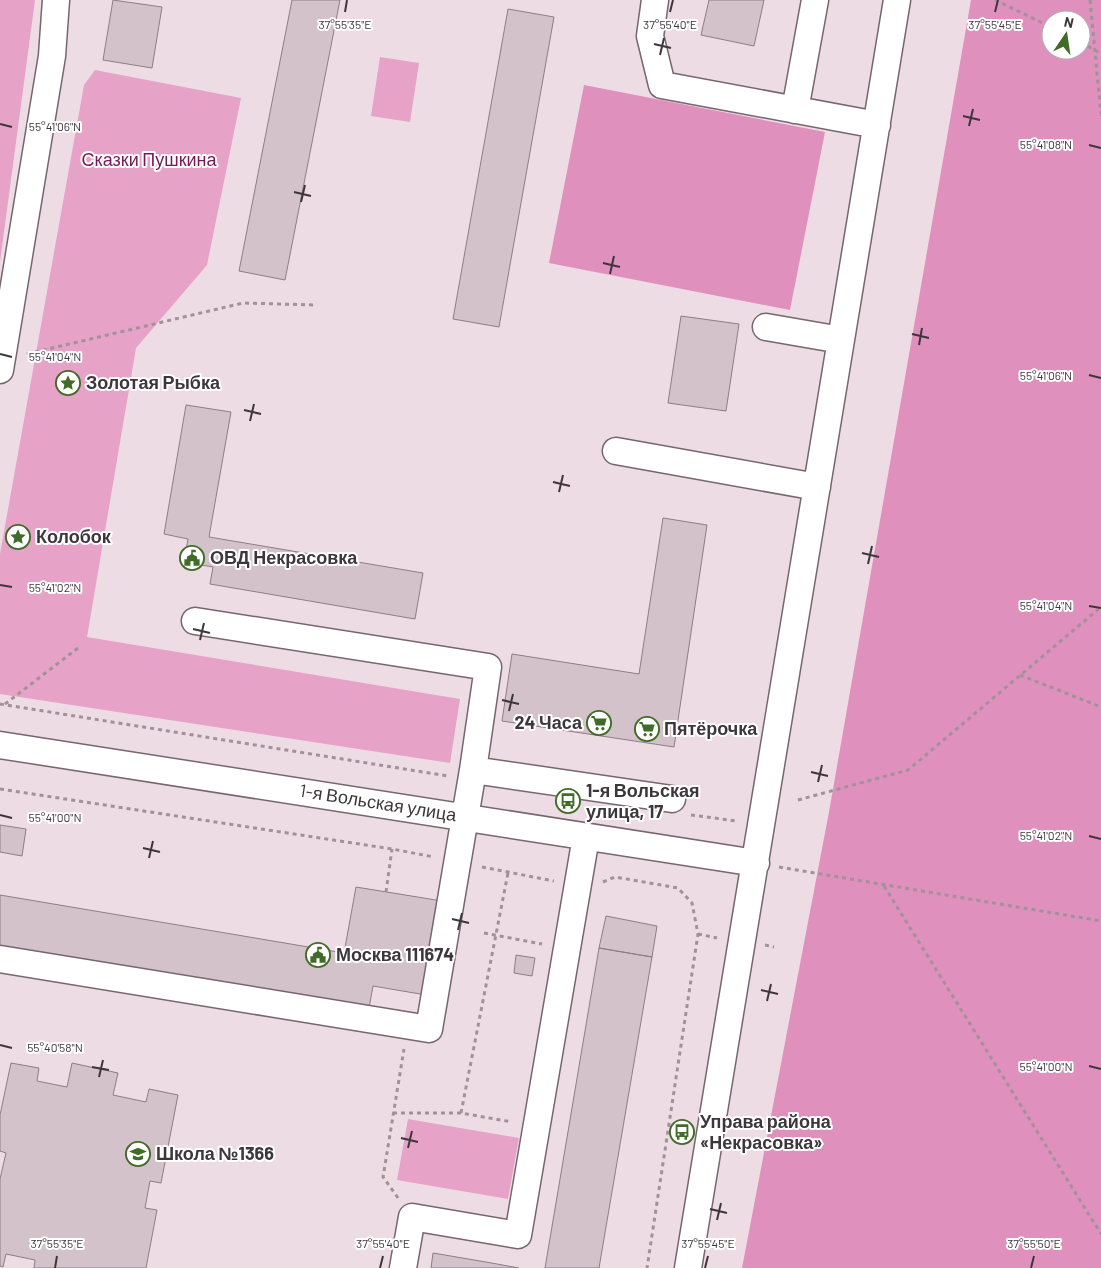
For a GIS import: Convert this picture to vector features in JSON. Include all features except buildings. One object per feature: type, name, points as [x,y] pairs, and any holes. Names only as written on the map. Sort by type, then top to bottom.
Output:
[{"type":"street","points":[[1,365],[52,56],[56,0]]},
{"type":"street","points":[[656,0],[650,36],[662,85],[877,125]]},
{"type":"street","points":[[795,110],[815,0]]},
{"type":"street","points":[[688,1268],[897,0]]},
{"type":"street","points":[[766,327],[842,340]]},
{"type":"street","points":[[616,451],[818,487]]},
{"type":"street","points":[[0,959],[429,1029],[466,817],[488,667],[195,621]]},
{"type":"street","name":"1-я Вольская улица","points":[[0,745],[756,863]]},
{"type":"street","points":[[472,775],[677,806]]},
{"type":"street","points":[[403,1268],[412,1217],[518,1235],[586,837]]},
{"type":"path","points":[[995,0],[1041,23]]},
{"type":"path","points":[[1090,0],[1101,114]]},
{"type":"path","points":[[1091,47],[1101,54]]},
{"type":"path","points":[[1,365],[243,304],[317,305]]},
{"type":"path","points":[[798,800],[908,770],[1101,607]]},
{"type":"path","points":[[2,704],[78,648]]},
{"type":"path","points":[[1020,675],[1101,707]]},
{"type":"path","points":[[2,704],[472,775]]},
{"type":"path","points":[[0,789],[392,849],[590,888],[615,877],[678,888],[692,903],[698,934],[647,1268]]},
{"type":"path","points":[[677,806],[692,815]]},
{"type":"path","points":[[386,892],[392,849]]},
{"type":"path","points":[[756,863],[1101,921]]},
{"type":"path","points":[[461,1113],[508,873]]},
{"type":"path","points":[[884,886],[1101,1234]]},
{"type":"path","points":[[484,933],[496,937],[567,948]]},
{"type":"path","points":[[408,1026],[382,1177],[412,1217]]},
{"type":"path","points":[[393,1113],[461,1113],[536,1127]]},
{"type":"green space","points":[[0,0],[35,0],[0,262]]},
{"type":"green space","points":[[380,57],[419,63],[410,122],[371,116]]},
{"type":"green space","name":"Сказки Пушкина","points":[[95,70],[241,98],[207,265],[136,348],[87,637],[460,699],[450,763],[0,694],[0,554],[84,85]]},
{"type":"green space","points":[[408,1119],[519,1138],[508,1199],[397,1180]]},
{"type":"shaded area","points":[[971,0],[1101,0],[1101,1268],[742,1268],[829,812]]},
{"type":"shaded area","points":[[584,85],[825,132],[790,310],[549,263]]},
{"type":"place","name":"Золотая Рыбка","points":[[68,383]]},
{"type":"place","name":"Колобок","points":[[18,537]]},
{"type":"place","name":"ОВД Некрасовка","points":[[192,558]]},
{"type":"place","name":"24 Часа","points":[[599,723]]},
{"type":"place","name":"Пятёрочка","points":[[647,729]]},
{"type":"place","name":"1-я Вольская улица, 17","points":[[568,801]]},
{"type":"place","name":"Москва 111674","points":[[318,955]]},
{"type":"place","name":"Управа района «Некрасовка»","points":[[682,1132]]},
{"type":"place","name":"Школа №1366","points":[[138,1154]]}]
